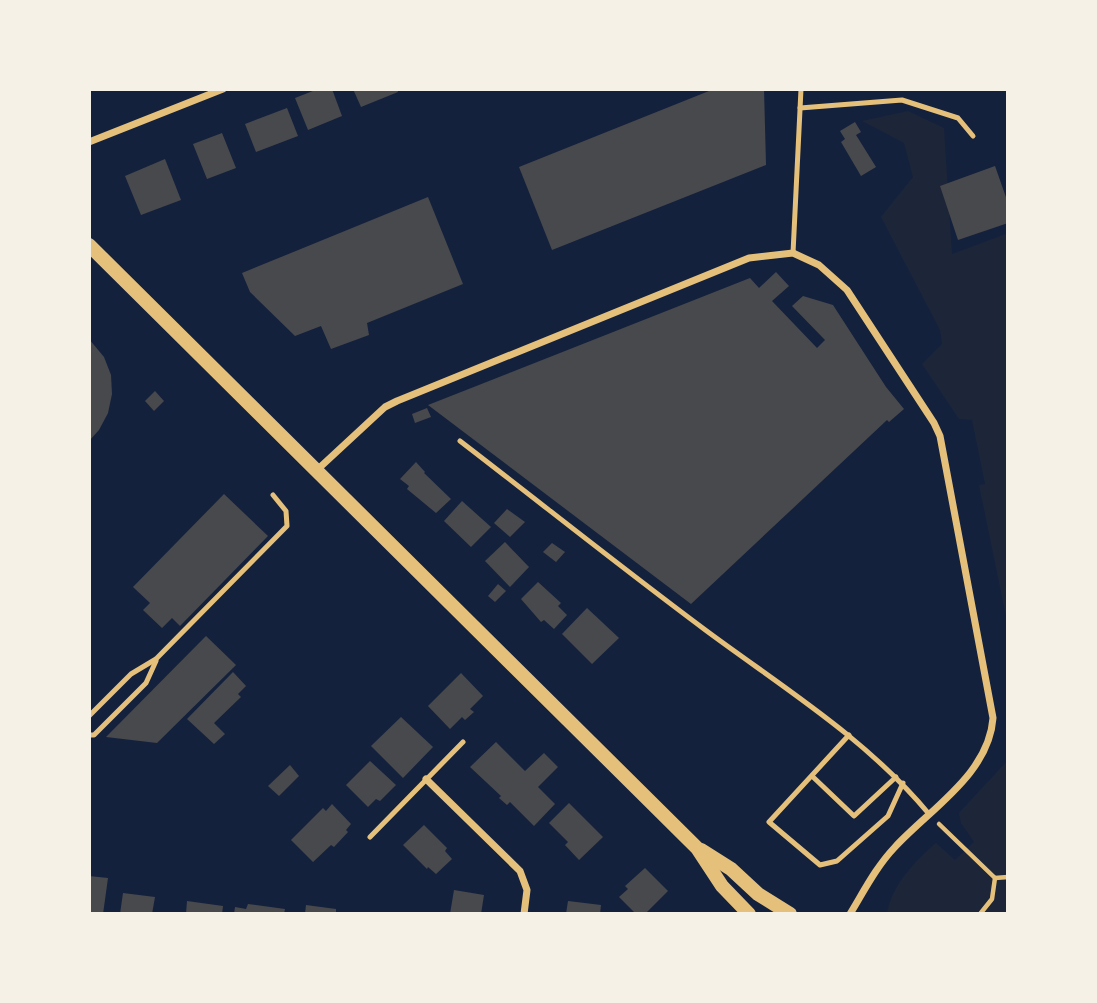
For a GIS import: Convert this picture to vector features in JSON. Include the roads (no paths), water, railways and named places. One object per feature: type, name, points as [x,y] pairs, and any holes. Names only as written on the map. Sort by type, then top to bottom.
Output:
[{"type":"main road","points":[[89,245],[697,848],[722,886],[749,914]]},
{"type":"main road","points":[[697,848],[731,869],[758,894],[790,914]]},
{"type":"street","points":[[89,142],[223,89]]},
{"type":"street","points":[[317,470],[385,407],[397,401],[749,258],[793,253],[819,265],[847,290],[940,436],[993,718],[992,734],[984,754],[966,777],[878,867],[850,914]]},
{"type":"street","points":[[426,779],[520,871],[527,890],[524,914]]},
{"type":"lane","points":[[793,253],[801,89]]},
{"type":"lane","points":[[800,108],[902,100],[958,118],[973,136]]},
{"type":"lane","points":[[460,441],[703,629],[849,735],[903,783],[929,814]]},
{"type":"lane","points":[[89,716],[131,674],[156,659],[287,526],[286,511],[273,495]]},
{"type":"lane","points":[[89,735],[94,734],[146,683],[156,659]]},
{"type":"lane","points":[[849,735],[769,822],[820,865],[837,861],[888,816],[903,783]]},
{"type":"lane","points":[[370,836],[463,742]]},
{"type":"lane","points":[[812,776],[854,816],[896,778]]}]
